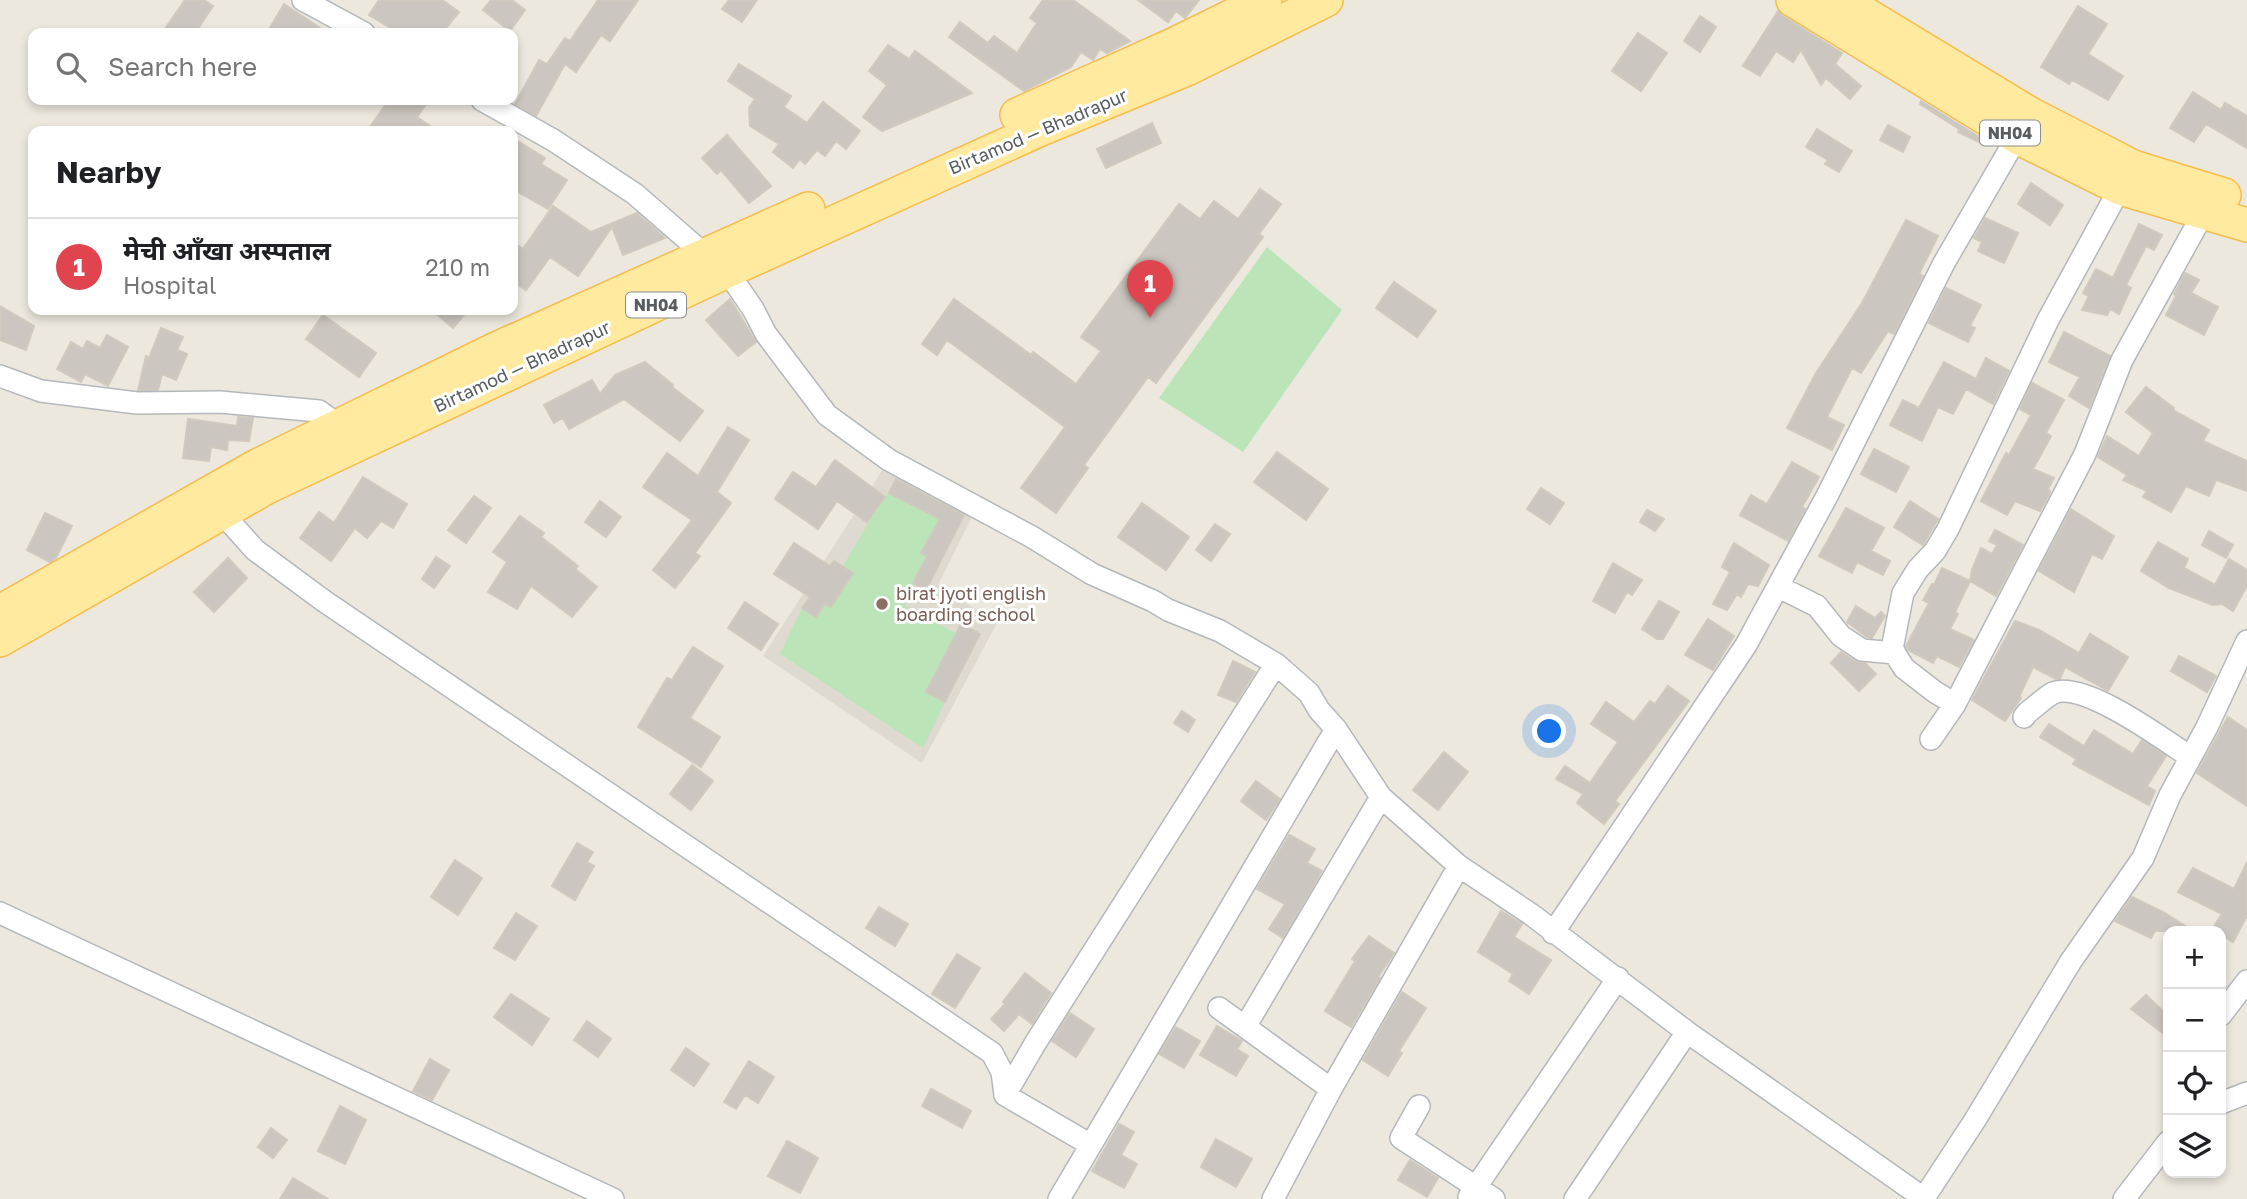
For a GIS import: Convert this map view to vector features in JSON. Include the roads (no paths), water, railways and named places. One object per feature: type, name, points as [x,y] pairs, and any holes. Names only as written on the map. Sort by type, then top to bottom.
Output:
[{"type":"main road","name":"Birtamod — Bhadrapur","points":[[0,640],[386,417],[716,263],[1040,117],[1173,45],[1265,0]]},
{"type":"main road","name":"Birtamod — Bhadrapur","points":[[1040,117],[1189,68],[1326,0]]},
{"type":"main road","name":"NH04","points":[[1793,0],[2036,136],[2120,188],[2209,202],[2247,202]]},
{"type":"main road","name":"NH04","points":[[1842,0],[2036,136],[2133,166],[2209,202],[2247,225]]},
{"type":"main road","name":"Birtamod — Bhadrapur","points":[[0,612],[257,466],[336,427],[386,417]]},
{"type":"street","points":[[303,0],[355,28]]},
{"type":"street","points":[[491,105],[553,140],[635,194],[716,263],[753,309],[766,334],[827,415],[889,460],[1032,537],[1092,574],[1220,631],[1276,664],[1309,693],[1381,797],[1459,866],[1532,915],[1687,1032],[1925,1198],[2071,961],[2143,858],[2170,795],[2247,641]]},
{"type":"street","points":[[1553,933],[1746,645],[1779,587],[1944,264],[2036,136]]},
{"type":"street","points":[[1955,704],[1904,668],[1892,649],[1903,593],[1948,529],[2048,320],[2120,188]]},
{"type":"street","points":[[1931,739],[1955,704],[2085,453],[2122,360],[2209,202]]},
{"type":"street","points":[[0,376],[41,391],[137,403],[220,402],[319,411],[336,427]]},
{"type":"street","points":[[222,513],[255,550],[324,601],[992,1053],[1002,1072],[1005,1095]]},
{"type":"street","points":[[1779,587],[1817,606],[1841,636],[1863,650],[1895,653]]},
{"type":"street","points":[[1005,1095],[1276,664]]},
{"type":"street","points":[[2024,717],[2055,692],[2078,692],[2110,706],[2190,757]]},
{"type":"street","points":[[1059,1199],[1336,729]]},
{"type":"street","points":[[1245,1027],[1381,797]]},
{"type":"street","points":[[1273,1199],[1331,1089],[1459,866]]},
{"type":"street","points":[[0,913],[613,1199]]},
{"type":"street","points":[[1419,1106],[1401,1138],[1479,1195],[1618,978]]},
{"type":"street","points":[[2226,1008],[2247,981]]},
{"type":"street","points":[[1219,1008],[1331,1089]]},
{"type":"street","points":[[1574,1199],[1687,1032]]},
{"type":"street","points":[[2226,1101],[2247,1093]]},
{"type":"street","points":[[1005,1095],[1091,1145]]},
{"type":"street","points":[[2124,1199],[2163,1148]]},
{"type":"place","name":"मेची आँखा अस्पताल","points":[[1150,318]]},
{"type":"place","name":"birat jyoti english boarding school","points":[[882,604]]}]
